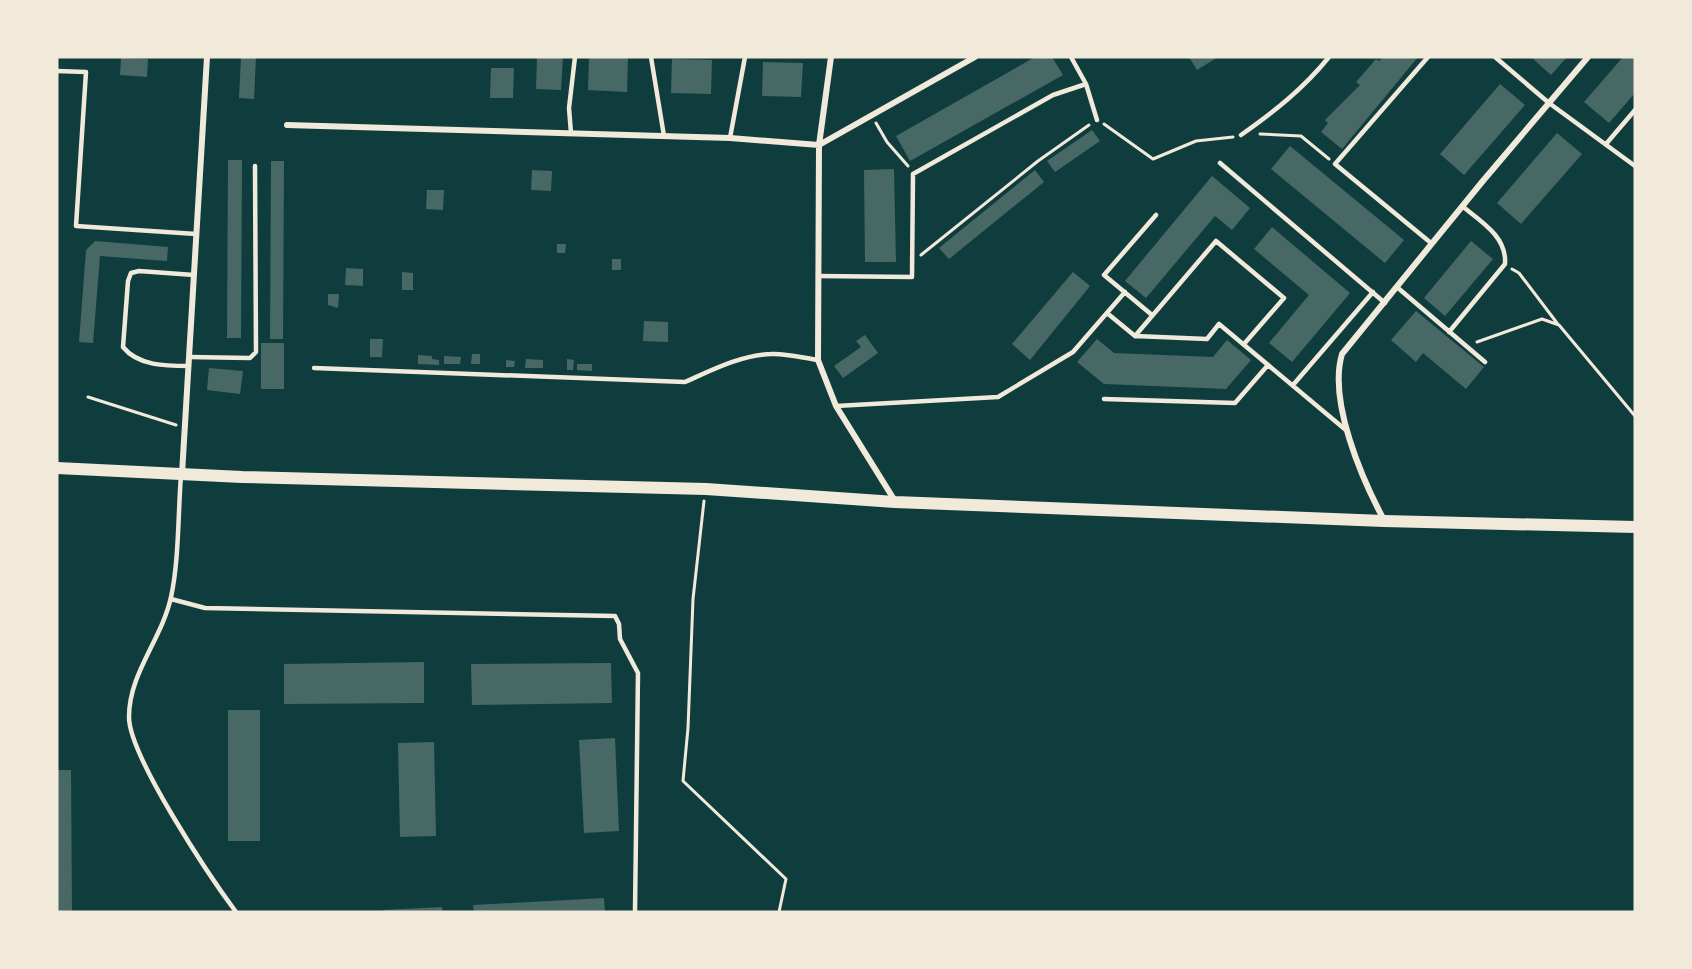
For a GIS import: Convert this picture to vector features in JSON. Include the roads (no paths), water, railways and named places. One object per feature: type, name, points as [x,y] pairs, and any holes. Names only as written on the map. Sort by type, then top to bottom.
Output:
[{"type":"main road","points":[[57,468],[182,475],[706,489],[895,502],[1384,521],[1635,527]]},
{"type":"street","points":[[182,475],[207,57]]},
{"type":"street","points":[[831,57],[819,145],[818,360],[836,406],[895,502]]},
{"type":"street","points":[[287,125],[730,138],[819,145],[975,57]]},
{"type":"street","points":[[1384,521],[1366,483],[1347,431],[1339,365],[1351,343],[1398,288],[1431,243],[1588,57]]},
{"type":"lane","points":[[571,133],[569,108],[576,57]]},
{"type":"lane","points":[[651,57],[664,136]]},
{"type":"lane","points":[[730,138],[746,57]]},
{"type":"lane","points":[[1071,57],[1086,84],[1097,120]]},
{"type":"lane","points":[[1241,135],[1287,102],[1308,83],[1329,57]]},
{"type":"lane","points":[[1428,57],[1335,164],[1431,243]]},
{"type":"lane","points":[[1495,57],[1549,103],[1635,166]]},
{"type":"lane","points":[[57,71],[86,72],[76,226],[196,234]]},
{"type":"lane","points":[[818,276],[912,276],[913,174],[1053,95],[1086,84]]},
{"type":"lane","points":[[1606,144],[1635,110]]},
{"type":"lane","points":[[1220,164],[1385,303]]},
{"type":"lane","points":[[189,357],[250,358],[256,352],[255,166]]},
{"type":"lane","points":[[1449,332],[1505,264],[1506,253],[1501,242],[1462,206]]},
{"type":"lane","points":[[1152,315],[1104,275],[1156,215]]},
{"type":"lane","points":[[1134,336],[1216,241],[1284,298],[1244,344]]},
{"type":"lane","points":[[189,366],[139,360],[130,356],[123,347],[128,281],[131,273],[139,271],[194,275]]},
{"type":"lane","points":[[1398,288],[1485,362]]},
{"type":"lane","points":[[836,406],[998,396],[1073,352],[1125,292]]},
{"type":"lane","points":[[1293,386],[1373,292]]},
{"type":"lane","points":[[1107,313],[1134,336],[1207,339],[1219,324],[1347,431]]},
{"type":"lane","points":[[314,368],[685,382],[724,365],[759,355],[773,354],[818,360]]},
{"type":"lane","points":[[1104,399],[1235,403],[1268,365]]},
{"type":"lane","points":[[182,475],[171,598],[135,681],[129,717],[134,744],[215,883],[236,912]]},
{"type":"lane","points":[[171,598],[205,608],[615,616],[618,619],[620,639],[638,673],[635,912]]}]
